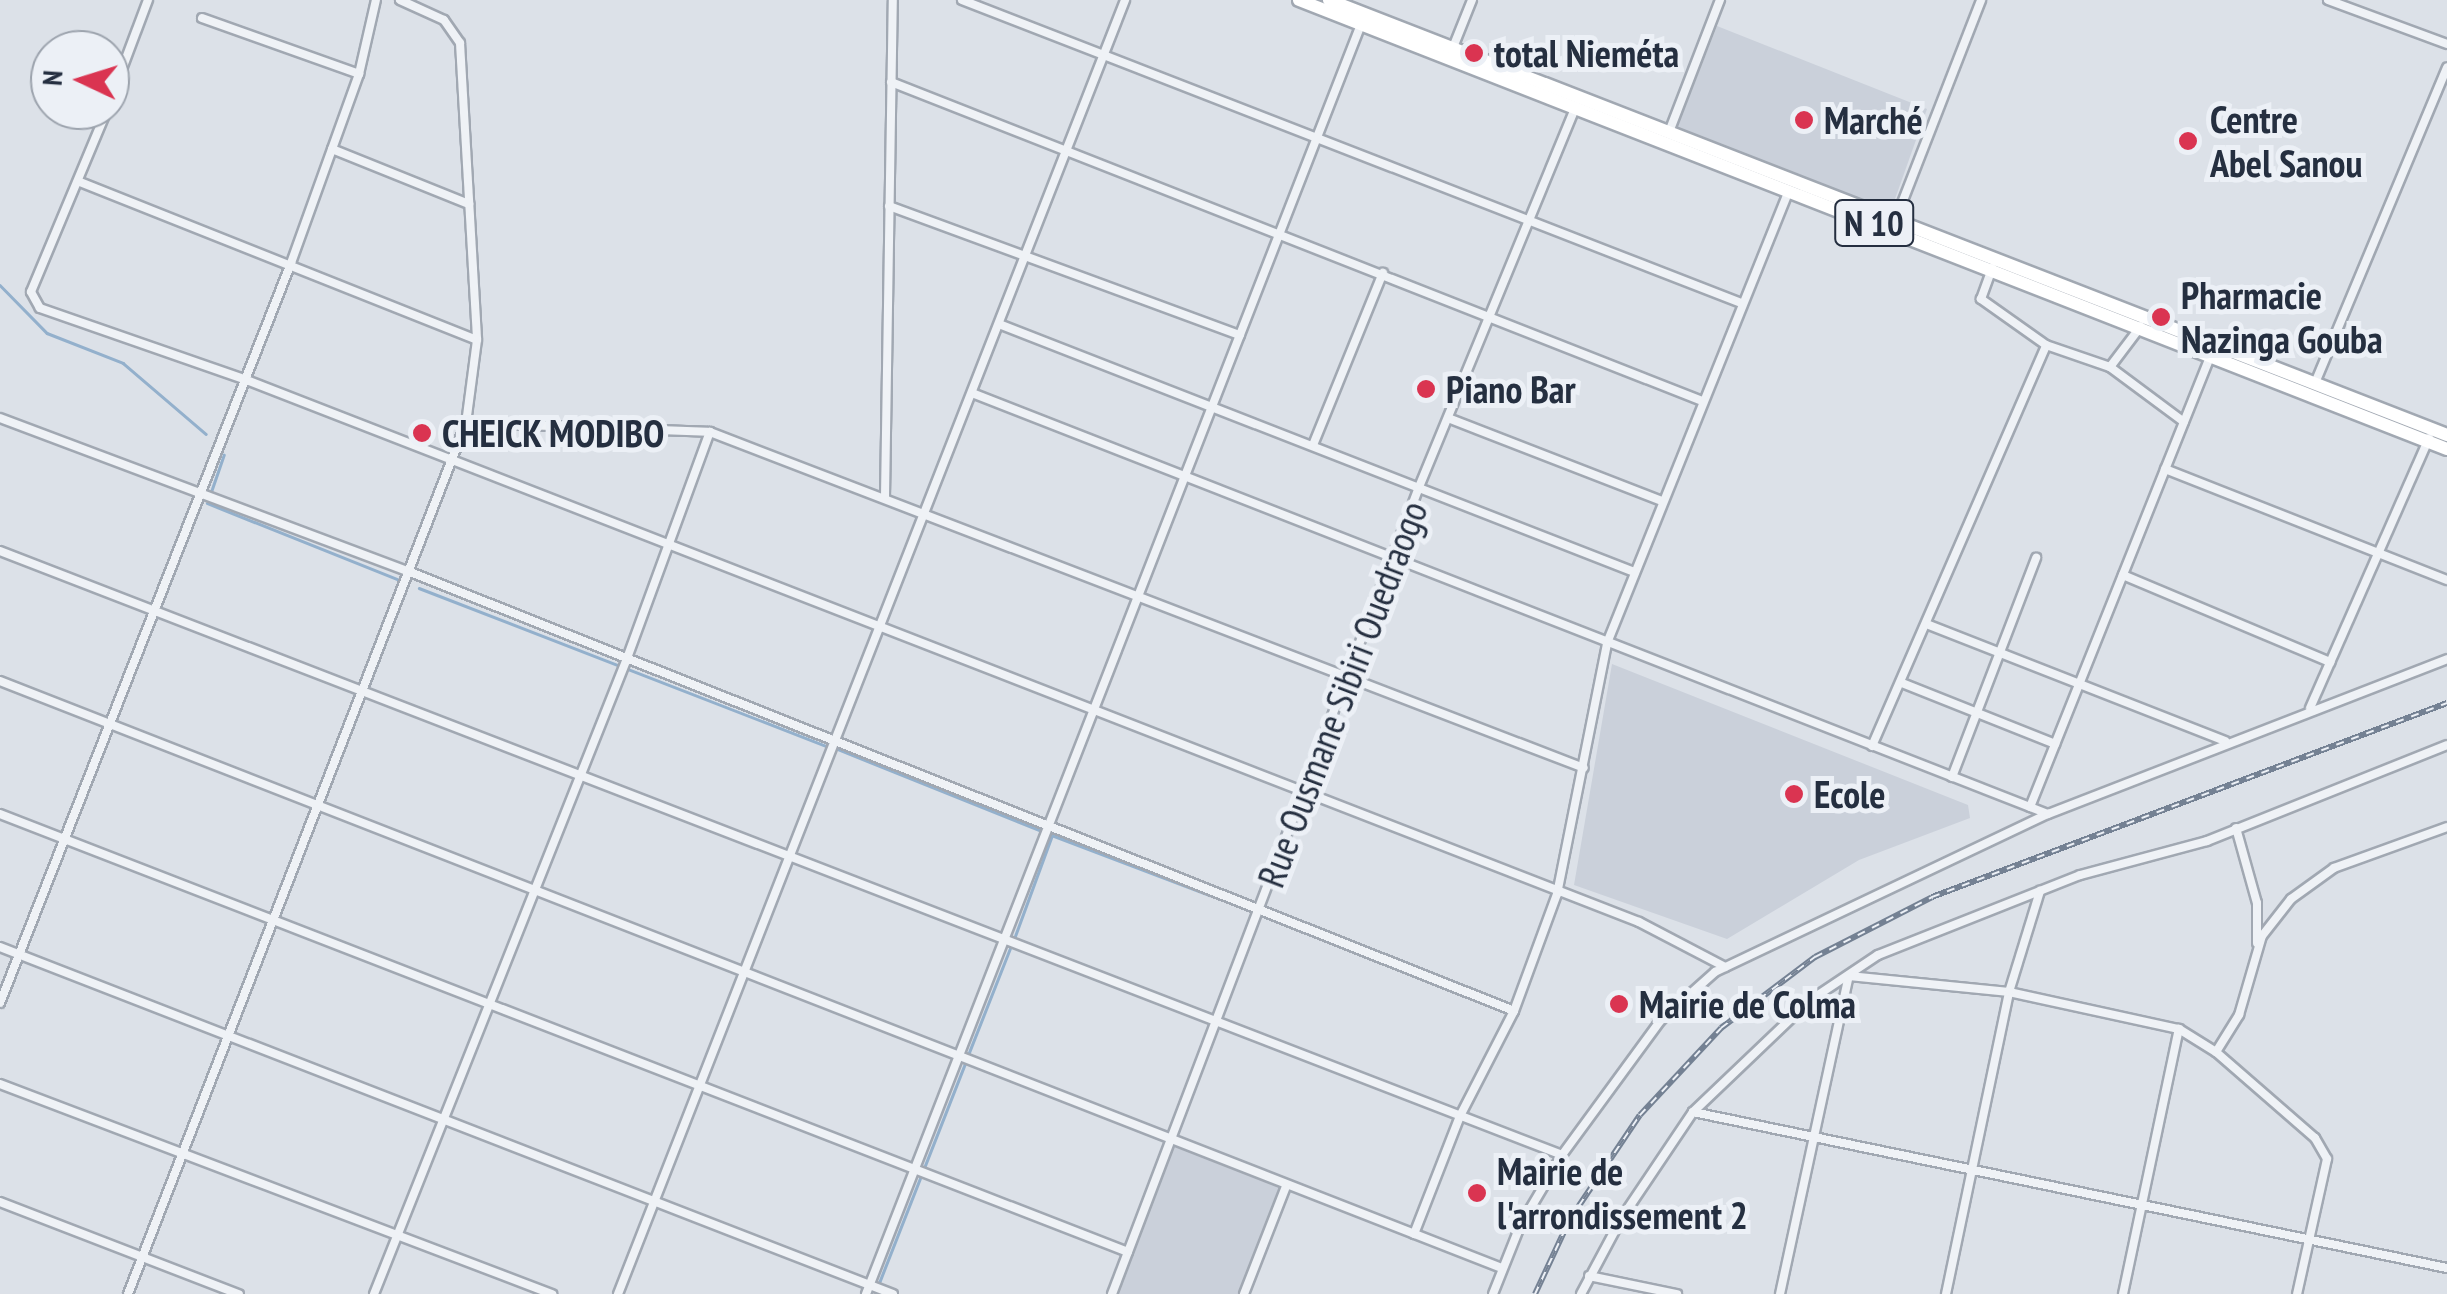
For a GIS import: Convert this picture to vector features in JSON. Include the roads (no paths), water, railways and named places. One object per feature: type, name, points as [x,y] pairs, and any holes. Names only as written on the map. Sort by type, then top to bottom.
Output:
[{"type":"main road","name":"N 10","points":[[1299,0],[1364,20],[1668,136],[2430,436],[2447,435]]},
{"type":"main road","name":"N 10","points":[[1328,0],[1364,20]]},
{"type":"main road","name":"N 10","points":[[1668,136],[1790,191],[1893,225]]},
{"type":"main road","name":"N 10","points":[[2213,350],[2315,382],[2430,436],[2447,449]]},
{"type":"street","points":[[130,48],[148,0]]},
{"type":"street","points":[[0,1003],[291,263],[359,74],[376,0]]},
{"type":"street","points":[[128,1294],[466,423],[477,340],[460,43],[444,20],[400,0]]},
{"type":"street","points":[[884,496],[892,0]]},
{"type":"street","points":[[962,0],[1741,304]]},
{"type":"street","points":[[618,1294],[1125,0]]},
{"type":"street","points":[[1450,53],[1472,0]]},
{"type":"street","points":[[1668,136],[1720,0]]},
{"type":"street","points":[[1893,225],[1980,0]]},
{"type":"street","points":[[2328,0],[2447,44]]},
{"type":"street","points":[[202,18],[359,74]]},
{"type":"street","points":[[868,1290],[1364,20]]},
{"type":"street","points":[[2315,382],[2447,67]]},
{"type":"street","points":[[891,82],[1702,400]]},
{"type":"street","name":"Rue Ousmane Sibiri Ouedraogo","points":[[1112,1294],[1351,678],[1420,487],[1578,102]]},
{"type":"street","points":[[99,130],[31,292],[34,301],[52,313],[244,379],[450,463],[878,626],[1683,941],[1726,967]]},
{"type":"street","points":[[332,149],[470,204]]},
{"type":"street","points":[[80,182],[477,340]]},
{"type":"street","points":[[1414,1234],[1460,1116],[1514,1011],[1558,894],[1606,643],[1790,191]]},
{"type":"street","points":[[889,206],[1027,252],[1240,335]]},
{"type":"street","points":[[1994,265],[1981,299],[2046,345],[2110,368],[2184,422]]},
{"type":"street","points":[[1314,445],[1384,273]]},
{"type":"street","points":[[2110,368],[2142,323]]},
{"type":"street","points":[[999,324],[1634,572]]},
{"type":"street","points":[[1872,746],[1929,625],[2046,345]]},
{"type":"street","points":[[2030,807],[2213,350]]},
{"type":"street","points":[[972,394],[2048,814]]},
{"type":"street","points":[[0,418],[410,572],[1514,1011]]},
{"type":"street","points":[[1448,418],[1662,501]]},
{"type":"street","points":[[466,423],[710,432],[1140,594],[1584,768]]},
{"type":"street","points":[[374,1294],[626,661],[710,432]]},
{"type":"street","points":[[2310,708],[2430,436]]},
{"type":"street","points":[[2166,468],[2447,580]]},
{"type":"street","points":[[0,551],[1562,1155]]},
{"type":"street","points":[[1952,777],[2036,558]]},
{"type":"street","points":[[2123,576],[2330,662]]},
{"type":"street","points":[[1929,625],[2225,742]]},
{"type":"street","points":[[1493,1294],[1502,1268],[1562,1155],[1660,1021],[1691,988],[1726,967],[2048,814],[2310,708],[2447,659]]},
{"type":"street","points":[[0,681],[1502,1268]]},
{"type":"street","points":[[1902,683],[2055,744]]},
{"type":"street","points":[[1581,1294],[1588,1276],[1693,1112],[1809,1001],[1939,927],[2236,828],[2447,745]]},
{"type":"street","points":[[0,814],[487,1008],[1128,1252]]},
{"type":"street","points":[[2216,1052],[2239,1015],[2258,947],[2270,924],[2314,879],[2447,827]]},
{"type":"street","points":[[2236,828],[2257,903],[2258,947]]},
{"type":"street","points":[[1946,1294],[2009,992],[2040,891]]},
{"type":"street","points":[[0,947],[868,1290],[892,1294]]},
{"type":"street","points":[[1849,976],[2009,992],[2179,1029],[2216,1052],[2323,1148],[2327,1159],[2297,1294]]},
{"type":"street","points":[[1780,1294],[1849,976]]},
{"type":"street","points":[[2123,1294],[2179,1029]]},
{"type":"street","points":[[0,1084],[398,1232],[552,1294]]},
{"type":"street","points":[[1693,1112],[2447,1268]]},
{"type":"street","points":[[1244,1294],[1286,1186]]},
{"type":"street","points":[[0,1202],[239,1294]]},
{"type":"street","points":[[1588,1276],[1677,1294]]},
{"type":"waterway","points":[[0,285],[47,333],[123,363],[206,434]]},
{"type":"waterway","points":[[211,492],[224,455]]},
{"type":"waterway","points":[[207,503],[400,580]]},
{"type":"waterway","points":[[419,588],[827,746]]},
{"type":"waterway","points":[[835,748],[1041,831]]},
{"type":"waterway","points":[[1049,834],[1210,895]]},
{"type":"waterway","points":[[1014,939],[1052,835]]},
{"type":"waterway","points":[[968,1055],[1011,946]]},
{"type":"waterway","points":[[879,1283],[965,1063]]},
{"type":"railway","points":[[1535,1294],[1570,1219],[1640,1115],[1721,1028],[1815,957],[1932,897],[2447,703]]},
{"type":"place","name":"total Nieméta","points":[[1474,53]]},
{"type":"place","name":"Marché","points":[[1804,120]]},
{"type":"place","name":"Centre Abel Sanou","points":[[2188,141]]},
{"type":"place","name":"Pharmacie Nazinga Gouba","points":[[2161,317]]},
{"type":"place","name":"Piano Bar","points":[[1426,389]]},
{"type":"place","name":"CHEICK MODIBO","points":[[422,433]]},
{"type":"place","name":"Ecole","points":[[1794,794]]},
{"type":"place","name":"Mairie de Colma","points":[[1619,1004]]},
{"type":"place","name":"Mairie de l'arrondissement 2","points":[[1477,1193]]}]
